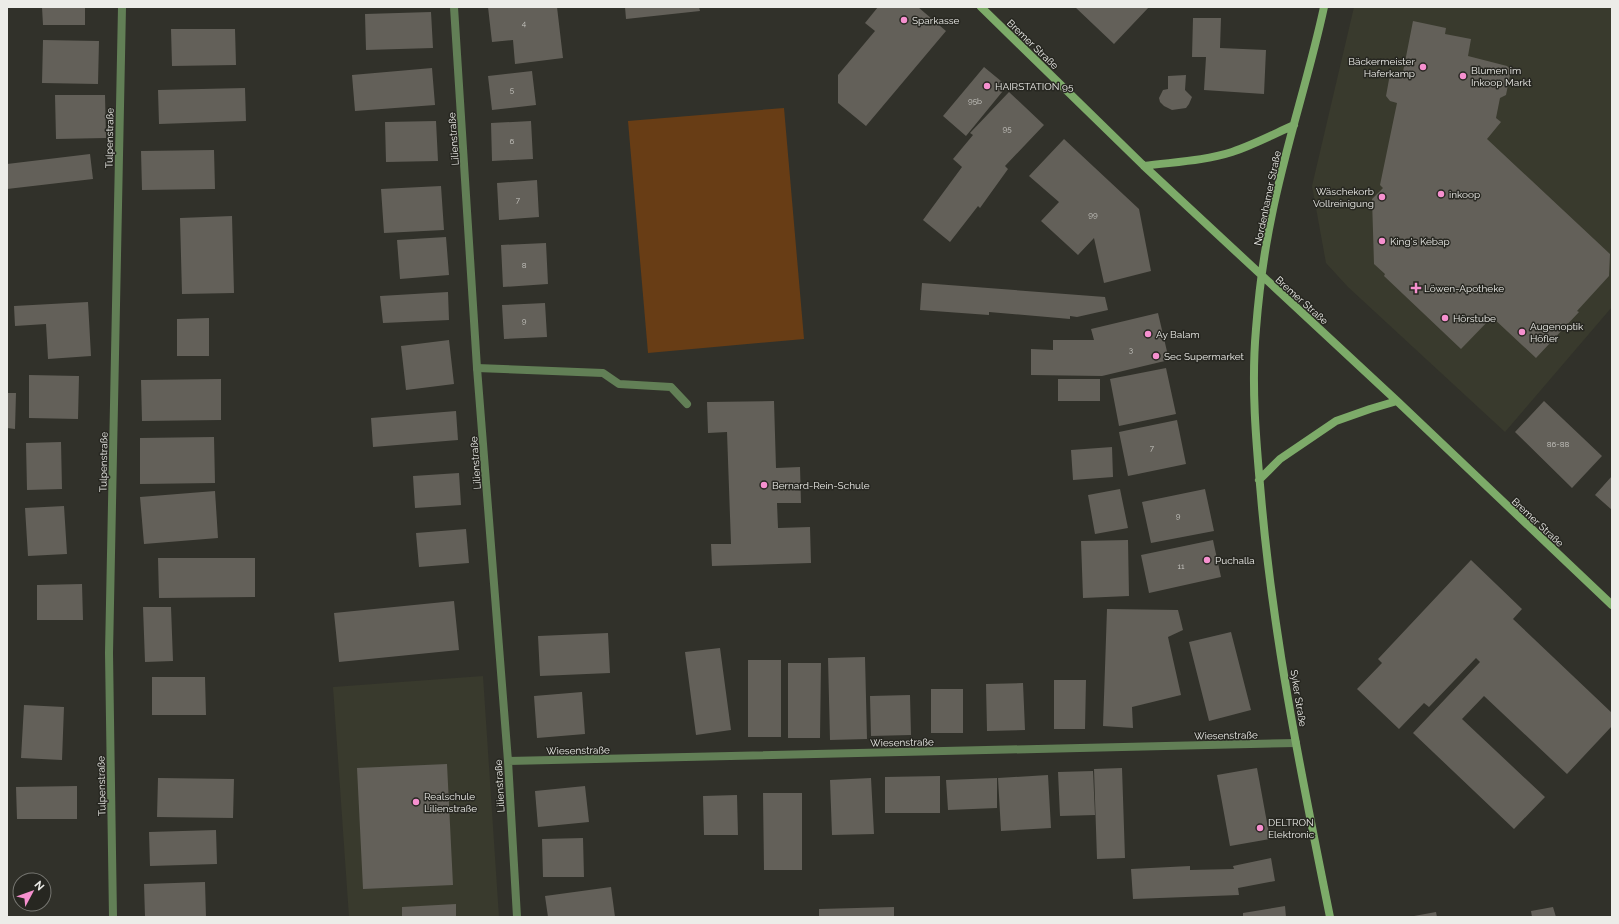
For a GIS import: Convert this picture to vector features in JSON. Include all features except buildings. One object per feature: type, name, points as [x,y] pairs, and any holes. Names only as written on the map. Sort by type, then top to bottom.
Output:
[{"type":"main road","name":"Bremer Straße","points":[[981,7],[1144,166],[1397,401],[1612,605]]},
{"type":"main road","name":"Nordenhamer Straße","points":[[1262,276],[1272,215],[1324,7]]},
{"type":"main road","name":"Nordenhamer Straße","points":[[1144,166],[1210,157],[1232,152],[1294,124]]},
{"type":"main road","name":"Syker Straße","points":[[1262,276],[1256,331],[1254,384],[1266,559],[1296,744],[1330,917]]},
{"type":"main road","points":[[1260,480],[1280,459],[1336,421],[1397,401]]},
{"type":"street","name":"Tulpenstraße","points":[[113,917],[110,653],[122,7]]},
{"type":"street","name":"Lilienstraße","points":[[454,7],[477,368],[508,761],[517,917]]},
{"type":"street","points":[[477,368],[603,373],[619,384],[671,387],[687,404]]},
{"type":"street","name":"Wiesenstraße","points":[[508,761],[1296,744]]},
{"type":"shaded area","points":[[1354,7],[1612,7],[1612,307],[1505,432],[1348,287],[1326,263],[1312,186]]},
{"type":"shaded area","points":[[784,108],[804,339],[648,353],[628,121]]},
{"type":"shaded area","name":"Realschule Lilienstraße","points":[[483,676],[499,917],[349,917],[333,687]]},
{"type":"place","name":"Sparkasse","points":[[904,20]]},
{"type":"place","name":"Bäckermeister Haferkamp","points":[[1423,67]]},
{"type":"place","name":"Blumen im Inkoop Markt","points":[[1463,76]]},
{"type":"place","name":"HAIRSTATION 95","points":[[987,86]]},
{"type":"place","name":"inkoop","points":[[1441,194]]},
{"type":"place","name":"Wäschekorb Vollreinigung","points":[[1382,197]]},
{"type":"place","name":"King's Kebap","points":[[1382,241]]},
{"type":"place","name":"Löwen-Apotheke","points":[[1416,288]]},
{"type":"place","name":"Hörstube","points":[[1445,318]]},
{"type":"place","name":"Augenoptik Höfler","points":[[1522,332]]},
{"type":"place","name":"Ay Balam","points":[[1148,334]]},
{"type":"place","name":"Sec Supermarket","points":[[1156,356]]},
{"type":"place","name":"Bernard-Rein-Schule","points":[[764,485]]},
{"type":"place","name":"Puchalla","points":[[1207,560]]},
{"type":"place","name":"Realschule Lilienstraße","points":[[416,802]]},
{"type":"place","name":"DELTRON Elektronic","points":[[1260,828]]}]
